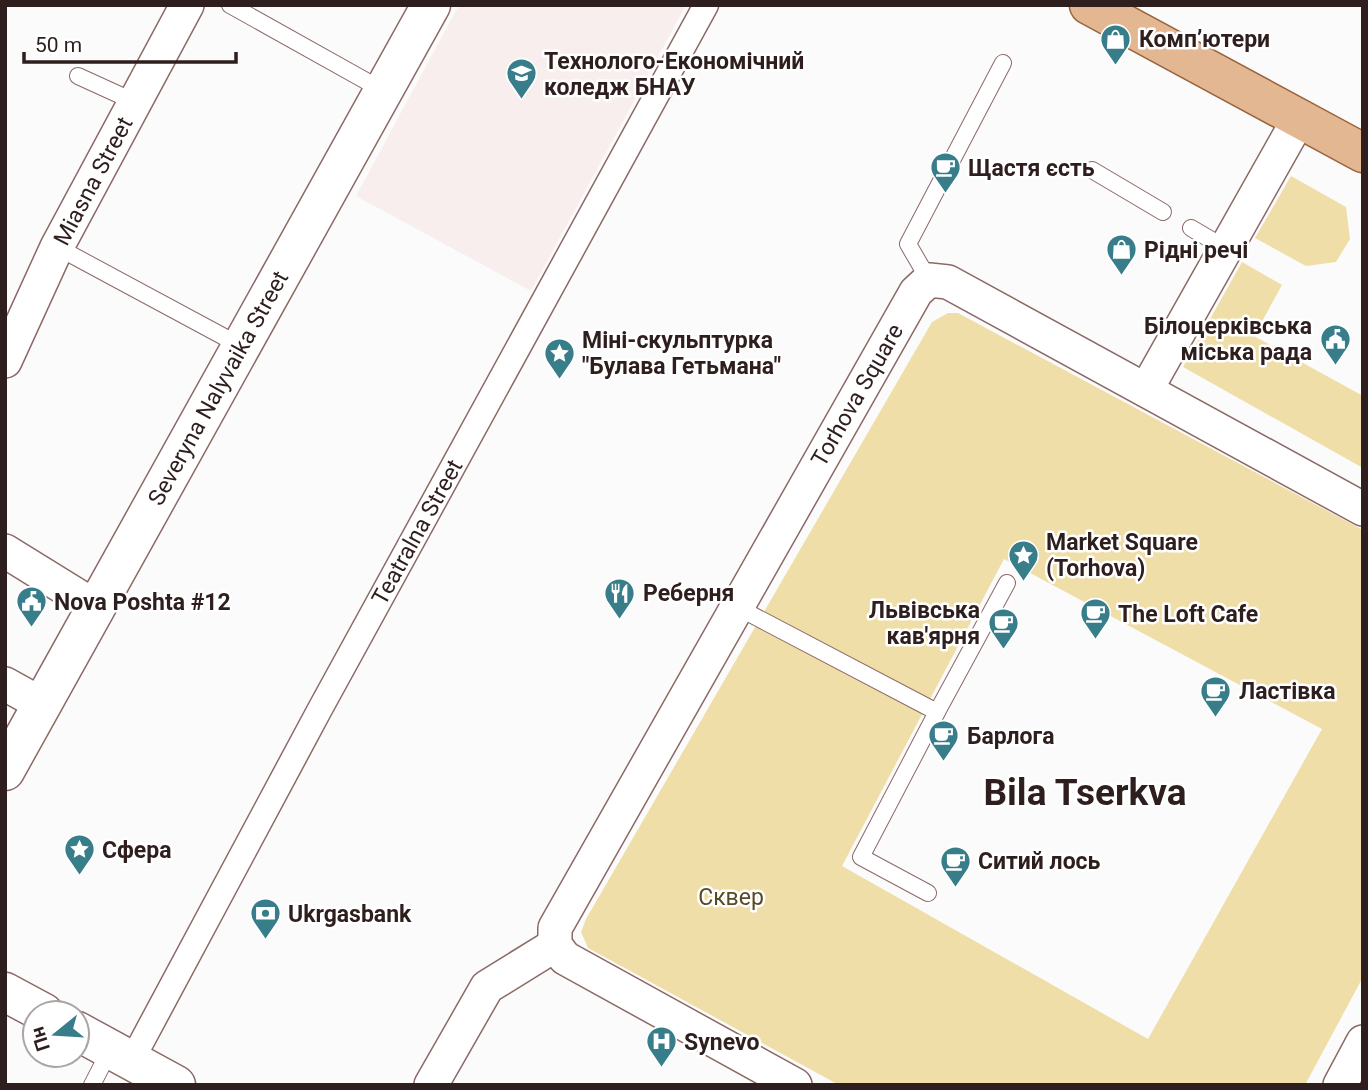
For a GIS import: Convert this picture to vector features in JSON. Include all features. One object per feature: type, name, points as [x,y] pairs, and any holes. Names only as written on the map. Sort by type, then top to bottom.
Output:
[{"type":"main road","points":[[1089,5],[1363,153]]},
{"type":"street","name":"Miasna Street","points":[[5,361],[57,247],[187,5]]},
{"type":"street","name":"Severyna Nalyvaika Street","points":[[5,771],[43,705],[94,606],[431,5]]},
{"type":"street","name":"Teatralna Street","points":[[121,1055],[320,709],[706,5]]},
{"type":"street","points":[[1146,390],[1300,117]]},
{"type":"street","points":[[929,280],[948,282],[1363,509]]},
{"type":"street","name":"Torhova Square","points":[[555,945],[555,928],[916,292],[929,280]]},
{"type":"street","points":[[5,551],[94,606]]},
{"type":"street","points":[[5,684],[43,705]]},
{"type":"street","points":[[431,1085],[486,987],[555,945],[565,958],[795,1085]]},
{"type":"street","points":[[5,992],[21,1001]]},
{"type":"street","points":[[91,1039],[176,1085]]},
{"type":"street","points":[[1340,1085],[1363,1042]]},
{"type":"lane","points":[[230,5],[384,91]]},
{"type":"lane","points":[[929,280],[908,244],[1003,63]]},
{"type":"lane","points":[[78,76],[135,102]]},
{"type":"lane","points":[[1092,170],[1163,212]]},
{"type":"lane","points":[[1191,228],[1225,248]]},
{"type":"lane","points":[[57,247],[241,346]]},
{"type":"lane","points":[[928,893],[861,857],[1007,583]]},
{"type":"lane","points":[[737,607],[937,712]]},
{"type":"lane","points":[[92,1085],[121,1055]]},
{"type":"shaded area","name":"Технолого-Економічний коледж БНАУ","points":[[459,5],[686,5],[531,291],[356,196]]},
{"type":"green space","points":[[1291,176],[1346,207],[1350,239],[1336,262],[1306,266],[1255,238]]},
{"type":"green space","points":[[1242,262],[1282,285],[1254,336],[1363,396],[1363,468],[1183,367]]},
{"type":"green space","name":"Сквер","points":[[948,313],[958,313],[1363,530],[1363,977],[1305,1085],[839,1085],[588,948],[581,932],[586,919],[932,322]],"holes":[[[1004,559],[1322,729],[1148,1039],[842,866]]]},
{"type":"place","name":"Комп’ютери","points":[[1116,66]]},
{"type":"place","name":"Технолого-Економічний коледж БНАУ","points":[[521,101]]},
{"type":"place","name":"Щастя єсть","points":[[945,195]]},
{"type":"place","name":"Рідні речі","points":[[1121,277]]},
{"type":"place","name":"Білоцерківська міська рада","points":[[1335,366]]},
{"type":"place","name":"Міні-скульптурка \"Булава Гетьмана\"","points":[[559,380]]},
{"type":"place","name":"Market Square (Torhova)","points":[[1023,582]]},
{"type":"place","name":"Реберня","points":[[620,620]]},
{"type":"place","name":"Nova Poshta #12","points":[[31,629]]},
{"type":"place","name":"The Loft Cafe","points":[[1095,641]]},
{"type":"place","name":"Львівська кав'ярня","points":[[1003,650]]},
{"type":"place","name":"Ластівка","points":[[1216,718]]},
{"type":"place","name":"Барлога","points":[[944,763]]},
{"type":"place","name":"Сфера","points":[[79,877]]},
{"type":"place","name":"Ситий лось","points":[[955,888]]},
{"type":"place","name":"Ukrgasbank","points":[[265,941]]},
{"type":"place","name":"Synevo","points":[[661,1069]]},
{"type":"district","name":"Bila Tserkva","points":[[1085,792]]}]
